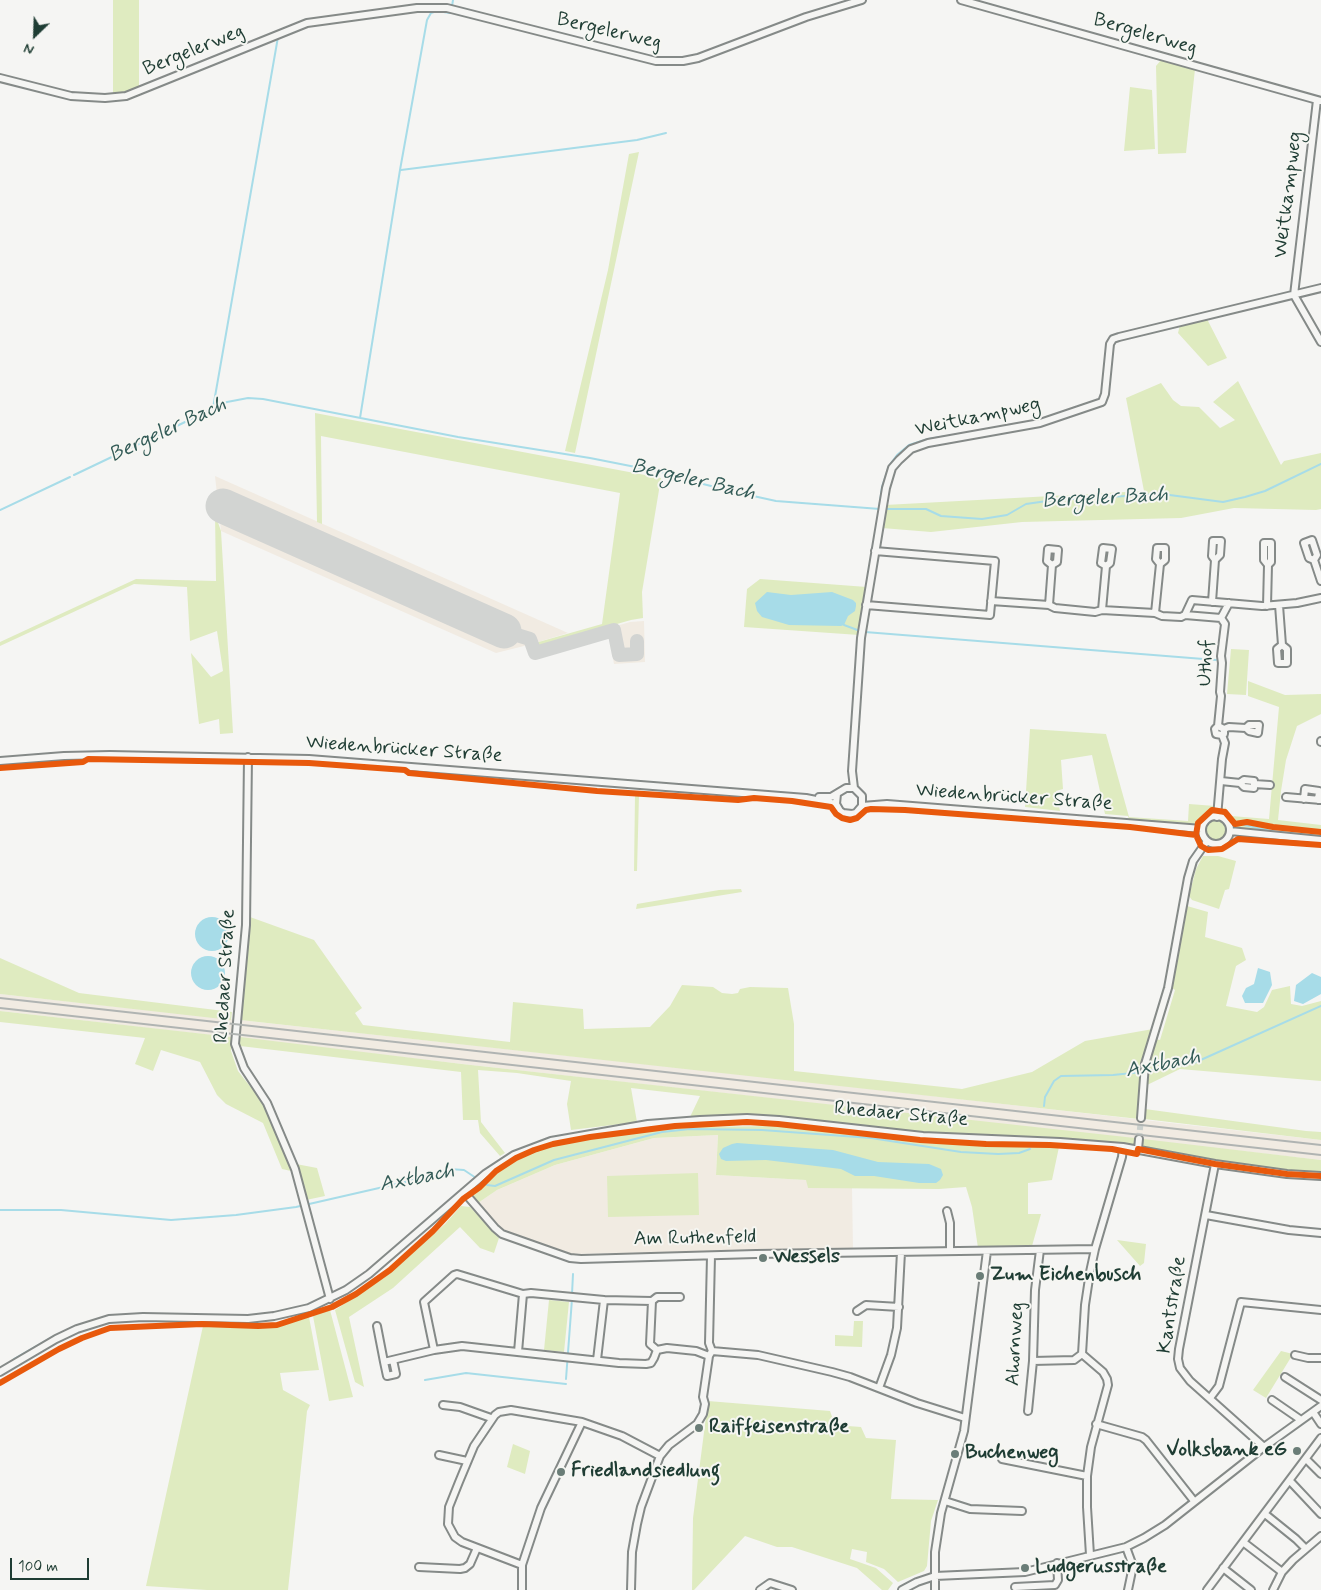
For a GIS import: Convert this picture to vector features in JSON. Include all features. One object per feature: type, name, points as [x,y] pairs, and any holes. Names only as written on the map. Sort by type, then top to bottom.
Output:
[{"type":"street","name":"Bergelerweg","points":[[0,78],[71,96],[105,98],[126,96],[307,24],[416,8],[447,8],[656,61],[683,61],[698,58],[806,18],[862,0]]},
{"type":"street","name":"Bergelerweg","points":[[961,0],[1319,100]]},
{"type":"street","name":"Weitkampweg","points":[[1294,295],[1319,100]]},
{"type":"street","name":"Weitkampweg","points":[[852,772],[862,632],[882,509],[892,468],[911,448],[928,443],[1040,423],[1102,402],[1105,394],[1110,344],[1113,339],[1321,288]]},
{"type":"street","points":[[1294,295],[1321,342]]},
{"type":"street","points":[[866,605],[990,615],[995,561],[875,551]]},
{"type":"street","points":[[1212,602],[1216,560]]},
{"type":"street","points":[[1314,560],[1321,582]]},
{"type":"street","points":[[1156,613],[1160,564]]},
{"type":"street","points":[[1049,605],[1052,565]]},
{"type":"street","points":[[1267,606],[1268,565]]},
{"type":"street","points":[[1102,610],[1106,566]]},
{"type":"street","points":[[1185,615],[1192,600],[1267,606],[1321,598]]},
{"type":"street","points":[[991,601],[1049,605],[1055,608],[1095,612],[1102,610],[1156,613],[1162,616],[1180,617],[1185,615],[1222,618]]},
{"type":"street","name":"Uthof","points":[[1217,817],[1225,743],[1222,730],[1220,692],[1221,656],[1225,624],[1222,618],[1229,603]]},
{"type":"street","points":[[1279,605],[1282,645]]},
{"type":"street","points":[[1222,730],[1229,727],[1246,728]]},
{"type":"street","name":"Wiedenbrücker Straße","points":[[0,761],[101,755],[309,759],[408,765],[806,798]]},
{"type":"street","name":"Rhedaer Straße","points":[[248,757],[246,925],[235,1044],[244,1068],[267,1103],[295,1169],[330,1299]]},
{"type":"street","points":[[846,788],[852,772]]},
{"type":"street","points":[[852,772],[854,788]]},
{"type":"street","points":[[1221,781],[1240,783],[1254,788],[1254,784],[1270,785]]},
{"type":"street","points":[[806,798],[831,797],[846,788],[854,788],[859,791],[863,798],[862,806],[856,813],[848,814],[840,811],[836,804],[837,794]]},
{"type":"street","points":[[1286,797],[1304,799],[1319,800],[1319,791],[1305,789],[1304,799]]},
{"type":"street","points":[[806,798],[836,804]]},
{"type":"street","points":[[863,798],[886,804]]},
{"type":"street","points":[[862,806],[886,804]]},
{"type":"street","name":"Wiedenbrücker Straße","points":[[886,804],[1202,829]]},
{"type":"street","points":[[1217,817],[1223,818],[1230,831],[1227,839],[1212,844],[1207,841],[1202,829],[1207,820],[1217,817]]},
{"type":"street","points":[[1230,831],[1321,840]]},
{"type":"street","points":[[1141,1118],[1145,1064],[1168,988],[1188,878],[1193,861],[1207,841]]},
{"type":"street","name":"Rhedaer Straße","points":[[0,1372],[56,1339],[77,1329],[109,1320],[143,1317],[256,1318],[308,1308],[330,1299],[369,1274],[485,1174],[514,1155],[551,1141],[648,1124],[747,1118],[779,1120],[923,1136],[1050,1141],[1123,1147],[1215,1164],[1288,1174],[1321,1176]]},
{"type":"street","points":[[1138,1149],[1139,1139]]},
{"type":"street","points":[[1033,1361],[1074,1360],[1082,1354],[1085,1305],[1095,1249],[1122,1158],[1123,1147]]},
{"type":"street","name":"Kantstraße","points":[[1215,1164],[1178,1359],[1180,1368],[1184,1373],[1264,1447]]},
{"type":"street","name":"Am Ruthenfeld","points":[[464,1192],[502,1234],[570,1258],[1095,1249]]},
{"type":"street","points":[[947,1211],[950,1223],[950,1251]]},
{"type":"street","points":[[1206,1215],[1289,1230],[1321,1233]]},
{"type":"street","name":"Ahornweg","points":[[1028,1411],[1033,1361],[1035,1290],[1040,1250]]},
{"type":"street","points":[[879,1388],[894,1343],[899,1307],[901,1252]]},
{"type":"street","points":[[934,1590],[935,1552],[941,1513],[964,1431],[987,1252]]},
{"type":"street","points":[[631,1590],[632,1552],[637,1524],[641,1507],[660,1456],[669,1445],[697,1424],[702,1417],[710,1350],[711,1256]]},
{"type":"street","points":[[434,1350],[424,1302],[454,1275],[461,1274],[523,1294],[531,1293],[604,1300],[652,1301],[658,1297],[680,1297]]},
{"type":"street","points":[[518,1352],[523,1294]]},
{"type":"street","points":[[597,1360],[604,1300]]},
{"type":"street","points":[[652,1301],[650,1344],[657,1350]]},
{"type":"street","points":[[1210,1398],[1219,1386],[1241,1302],[1321,1310]]},
{"type":"street","points":[[857,1311],[866,1306],[899,1307]]},
{"type":"street","points":[[378,1326],[387,1376],[396,1374],[394,1360]]},
{"type":"street","points":[[384,1362],[434,1350],[462,1346],[646,1364],[651,1363],[657,1350]]},
{"type":"street","points":[[657,1350],[667,1348],[696,1351],[710,1350],[758,1355],[789,1361],[850,1377],[917,1403],[965,1418]]},
{"type":"street","points":[[696,1351],[710,1350]]},
{"type":"street","points":[[1082,1354],[1103,1372],[1108,1385],[1096,1424],[1087,1476],[1086,1507],[1090,1555]]},
{"type":"street","points":[[1295,1355],[1321,1358]]},
{"type":"street","points":[[1285,1377],[1321,1400]]},
{"type":"street","points":[[1272,1400],[1301,1420]]},
{"type":"street","points":[[443,1405],[460,1407],[492,1418]]},
{"type":"street","points":[[902,1590],[917,1582],[935,1576],[1015,1573],[1126,1547],[1165,1524],[1264,1447],[1321,1406]]},
{"type":"street","points":[[522,1565],[462,1542],[455,1537],[451,1530],[448,1517],[451,1499],[481,1434],[492,1418],[500,1412],[511,1410],[582,1422],[622,1436],[660,1456]]},
{"type":"street","points":[[1313,1412],[1321,1424]]},
{"type":"street","points":[[522,1590],[522,1565],[541,1508],[582,1422]]},
{"type":"street","points":[[1096,1424],[1142,1437],[1146,1440],[1194,1501]]},
{"type":"street","points":[[1207,1590],[1321,1438]]},
{"type":"street","points":[[439,1455],[468,1461]]},
{"type":"street","points":[[1306,1458],[1321,1474]]},
{"type":"street","points":[[1002,1459],[1087,1476]]},
{"type":"street","points":[[1290,1481],[1321,1514]]},
{"type":"street","points":[[945,1501],[970,1509],[1022,1511]]},
{"type":"street","points":[[1265,1514],[1305,1548]]},
{"type":"street","points":[[1273,1590],[1282,1572],[1305,1548],[1321,1536]]},
{"type":"street","points":[[1243,1542],[1282,1572]]},
{"type":"street","points":[[1126,1547],[1134,1566],[1128,1590]]},
{"type":"street","points":[[419,1567],[465,1568],[470,1564],[477,1548]]},
{"type":"street","points":[[1015,1573],[1015,1588],[1054,1585],[1058,1580],[1057,1563]]},
{"type":"street","points":[[1223,1568],[1251,1590]]},
{"type":"street","points":[[760,1590],[770,1583],[792,1590]]},
{"type":"shaded area","points":[[215,476],[568,633],[535,643],[536,649],[630,622],[644,621],[645,662],[614,664],[609,636],[532,659],[528,645],[496,653],[221,531]]},
{"type":"shaded area","points":[[0,994],[792,1080],[1321,1140],[1321,1160],[0,1011]]},
{"type":"shaded area","points":[[718,1135],[716,1175],[807,1180],[808,1188],[852,1188],[853,1249],[570,1254],[503,1232],[478,1203],[497,1190],[555,1165],[654,1138]]},
{"type":"green space","points":[[113,0],[139,0],[139,88],[113,94]]},
{"type":"green space","points":[[1161,60],[1195,69],[1186,153],[1158,154],[1156,66]]},
{"type":"green space","points":[[1130,87],[1152,90],[1155,149],[1124,151]]},
{"type":"green space","points":[[639,152],[575,453],[565,451],[608,270],[629,154]]},
{"type":"green space","points":[[1207,319],[1227,358],[1208,366],[1178,333],[1180,325]]},
{"type":"green space","points":[[1238,381],[1281,465],[1284,461],[1321,453],[1321,509],[1234,508],[1181,518],[1022,522],[931,532],[882,528],[885,505],[1144,491],[1126,398],[1161,383],[1173,400],[1181,406],[1199,407],[1220,428],[1235,420],[1213,402]]},
{"type":"green space","points":[[315,413],[661,478],[642,592],[643,618],[536,647],[535,643],[602,624],[620,493],[321,436],[322,524],[317,522]]},
{"type":"green space","points":[[215,514],[221,531],[233,733],[220,734],[219,719],[199,724],[191,653],[211,677],[223,671],[217,631],[190,641],[187,587],[134,584],[0,646],[0,642],[136,579],[216,581]]},
{"type":"green space","points":[[760,579],[867,587],[859,635],[744,627],[747,589]]},
{"type":"green space","points":[[1231,649],[1249,650],[1246,695],[1227,694]]},
{"type":"green space","points":[[1248,681],[1285,695],[1321,694],[1321,714],[1297,726],[1286,760],[1278,820],[1321,825],[1321,838],[1238,829],[1232,825],[1223,812],[1225,807],[1231,816],[1269,819],[1279,707],[1248,696]]},
{"type":"green space","points":[[1030,729],[1106,734],[1129,817],[1188,821],[1189,804],[1215,806],[1214,809],[1196,824],[1129,820],[1128,816],[1105,814],[1092,755],[1061,760],[1063,789],[1056,791],[1060,811],[1025,807]]},
{"type":"green space","points":[[635,795],[639,795],[637,871],[634,871]]},
{"type":"green space","points":[[1216,819],[1226,826],[1227,830],[1220,840],[1216,841],[1206,834],[1205,830],[1212,820]]},
{"type":"green space","points":[[1203,856],[1218,856],[1236,861],[1229,889],[1225,890],[1219,909],[1192,900],[1189,896],[1196,869]]},
{"type":"green space","points":[[741,889],[742,892],[636,909],[637,904],[719,890]]},
{"type":"green space","points":[[1187,906],[1208,912],[1205,937],[1242,948],[1246,960],[1236,966],[1226,1006],[1257,1012],[1264,1007],[1272,990],[1290,986],[1291,1004],[1302,1006],[1321,1001],[1321,1081],[1180,1069],[1147,1085],[1148,1065],[1155,1039],[1160,1040],[1175,990],[1172,988],[1181,930]]},
{"type":"green space","points":[[250,917],[314,940],[362,1008],[355,1013],[363,1025],[510,1042],[513,1002],[583,1009],[584,1029],[650,1027],[670,1006],[682,985],[713,987],[722,993],[732,994],[738,993],[740,989],[750,987],[788,988],[794,1024],[794,1071],[962,1089],[1032,1072],[1085,1041],[1153,1029],[1139,1119],[240,1020]]},
{"type":"green space","points":[[0,958],[79,993],[232,1012],[231,1020],[0,994]]},
{"type":"green space","points":[[0,1011],[231,1037],[231,1051],[238,1071],[264,1104],[291,1171],[282,1169],[263,1123],[226,1104],[217,1095],[200,1062],[161,1050],[153,1071],[135,1064],[145,1038],[0,1022]]},
{"type":"green space","points":[[240,1037],[462,1064],[1135,1138],[1135,1145],[1050,1137],[922,1132],[779,1116],[690,1117],[700,1096],[631,1088],[637,1122],[571,1130],[567,1104],[571,1081],[517,1073],[478,1070],[481,1122],[505,1153],[500,1156],[480,1133],[478,1120],[463,1120],[461,1072],[240,1046]]},
{"type":"green space","points":[[1145,1109],[1321,1132],[1321,1140],[1144,1119]]},
{"type":"green space","points":[[778,1126],[922,1143],[1059,1147],[1052,1180],[1028,1183],[1028,1214],[1041,1214],[1032,1246],[978,1248],[972,1207],[966,1187],[939,1189],[808,1188],[806,1180],[716,1175],[718,1135],[654,1138],[555,1165],[497,1190],[478,1203],[471,1195],[497,1172],[517,1159],[553,1146],[674,1127]]},
{"type":"green space","points":[[1143,1139],[1321,1160],[1321,1173],[1288,1171],[1215,1161],[1143,1148]]},
{"type":"green space","points":[[296,1164],[317,1168],[325,1196],[306,1200]]},
{"type":"green space","points":[[698,1173],[699,1215],[608,1217],[607,1176]]},
{"type":"green space","points":[[461,1206],[470,1207],[499,1238],[494,1253],[480,1248],[460,1227],[393,1288],[349,1317],[364,1387],[355,1382],[335,1310],[385,1277],[445,1224]]},
{"type":"green space","points":[[1117,1240],[1146,1244],[1144,1263],[1140,1266]]},
{"type":"green space","points":[[549,1300],[569,1302],[564,1352],[544,1350]]},
{"type":"green space","points":[[330,1310],[353,1397],[329,1401],[313,1316]]},
{"type":"green space","points":[[309,1317],[319,1370],[280,1373],[283,1390],[310,1405],[307,1411],[288,1590],[207,1590],[146,1586],[203,1326],[277,1327]]},
{"type":"green space","points":[[854,1321],[863,1321],[862,1347],[835,1346],[835,1335],[853,1336]]},
{"type":"green space","points":[[1281,1351],[1293,1354],[1266,1398],[1253,1390]]},
{"type":"green space","points":[[708,1401],[830,1411],[835,1425],[861,1427],[866,1438],[896,1440],[891,1499],[938,1500],[931,1521],[927,1566],[924,1571],[898,1582],[884,1569],[866,1562],[867,1552],[852,1549],[850,1559],[876,1568],[893,1583],[888,1590],[882,1590],[857,1568],[792,1547],[777,1547],[745,1536],[692,1590],[693,1518]]},
{"type":"green space","points":[[513,1444],[530,1451],[525,1474],[507,1467]]},
{"type":"water","points":[[767,592],[791,595],[832,592],[853,600],[856,606],[855,611],[848,616],[844,625],[841,626],[789,625],[762,617],[757,611],[755,603]]},
{"type":"water","points":[[212,917],[219,918],[224,922],[228,927],[228,941],[224,946],[219,950],[212,951],[205,950],[200,946],[196,941],[195,934],[196,927],[200,922],[205,918]]},
{"type":"water","points":[[208,956],[220,961],[225,973],[220,985],[208,990],[196,985],[191,973],[196,961]]},
{"type":"water","points":[[1258,968],[1270,972],[1272,985],[1263,1003],[1245,1003],[1242,996],[1246,988],[1254,984]]},
{"type":"water","points":[[1312,973],[1321,977],[1321,994],[1303,1004],[1294,1001],[1296,985]]},
{"type":"water","points":[[737,1143],[833,1150],[878,1162],[929,1164],[941,1169],[943,1175],[936,1183],[919,1183],[874,1176],[855,1176],[841,1169],[766,1160],[726,1161],[721,1159],[719,1154],[723,1148]]},
{"type":"waterway","points":[[452,6],[453,0]]},
{"type":"waterway","points":[[360,418],[400,170],[427,20],[431,13],[437,11],[450,13]]},
{"type":"waterway","points":[[213,408],[278,37]]},
{"type":"waterway","points":[[401,170],[637,140],[666,133]]},
{"type":"waterway","name":"Bergeler Bach","points":[[74,475],[227,402],[248,398],[263,399],[458,437],[590,458],[681,476],[695,482],[776,501],[880,509]]},
{"type":"waterway","points":[[879,509],[882,487],[889,466],[897,455],[909,445],[928,439],[973,432]]},
{"type":"waterway","name":"Bergeler Bach","points":[[884,509],[926,509],[941,516],[982,519],[1007,515],[1026,504],[1054,500],[1162,494],[1223,502],[1265,491],[1321,464]]},
{"type":"waterway","name":"Bergeler Bach","points":[[0,510],[70,477]]},
{"type":"waterway","points":[[844,625],[860,631]]},
{"type":"waterway","points":[[865,632],[1216,660]]},
{"type":"waterway","points":[[1244,825],[1271,831],[1321,836]]},
{"type":"waterway","name":"Axtbach","points":[[1146,1071],[1194,1063],[1321,1006]]},
{"type":"waterway","name":"Axtbach","points":[[1044,1106],[1045,1097],[1054,1081],[1061,1076],[1113,1075],[1142,1072]]},
{"type":"waterway","name":"Axtbach","points":[[480,1181],[487,1185],[495,1186],[554,1160],[662,1132],[690,1129],[762,1130],[871,1138],[961,1152],[998,1154],[1019,1153],[1030,1149]]},
{"type":"waterway","name":"Axtbach","points":[[0,1210],[61,1210],[171,1220],[236,1215],[296,1207],[414,1180],[449,1169],[464,1170],[476,1178]]},
{"type":"waterway","points":[[572,1294],[573,1274]]},
{"type":"waterway","points":[[566,1379],[572,1299]]},
{"type":"waterway","points":[[14,1359],[54,1336]]},
{"type":"waterway","points":[[425,1380],[466,1373],[566,1384]]},
{"type":"taxiway","points":[[504,631],[530,639],[535,653],[614,630],[619,655],[637,654],[637,641]]},
{"type":"runway","points":[[223,506],[504,631]]},
{"type":"tunnel","points":[[1139,1139],[1141,1118]]},
{"type":"railway","points":[[0,998],[1321,1145]]},
{"type":"railway","points":[[0,1008],[1321,1155]]},
{"type":"cycle path","points":[[0,768],[83,762],[88,759],[309,763],[405,770],[409,773],[597,791],[738,800],[754,798],[792,801],[831,807],[836,814],[850,820],[871,809],[905,810],[1130,827],[1196,835]]},
{"type":"cycle path","points":[[1321,832],[1247,822],[1235,824],[1225,812],[1212,810],[1198,823],[1196,835],[1201,846],[1208,850],[1222,849],[1238,839],[1321,845]]},
{"type":"cycle path","points":[[0,1383],[59,1349],[110,1328],[202,1324],[277,1325],[332,1307],[356,1294],[390,1270],[433,1231],[463,1199],[480,1187],[496,1171],[516,1158],[534,1150],[553,1144],[590,1137],[675,1126],[747,1122],[920,1140],[1050,1145],[1112,1149],[1137,1154],[1138,1149],[1215,1164],[1287,1174],[1321,1176]]},
{"type":"place","name":"Wessels","points":[[763,1258]]},
{"type":"place","name":"Zum Eichenbusch","points":[[980,1276]]},
{"type":"place","name":"Raiffeisenstraße","points":[[699,1428]]},
{"type":"place","name":"Volksbank eG","points":[[1297,1451]]},
{"type":"place","name":"Buchenweg","points":[[955,1454]]},
{"type":"place","name":"Friedlandsiedlung","points":[[561,1472]]},
{"type":"place","name":"Ludgerusstraße","points":[[1025,1568]]}]
